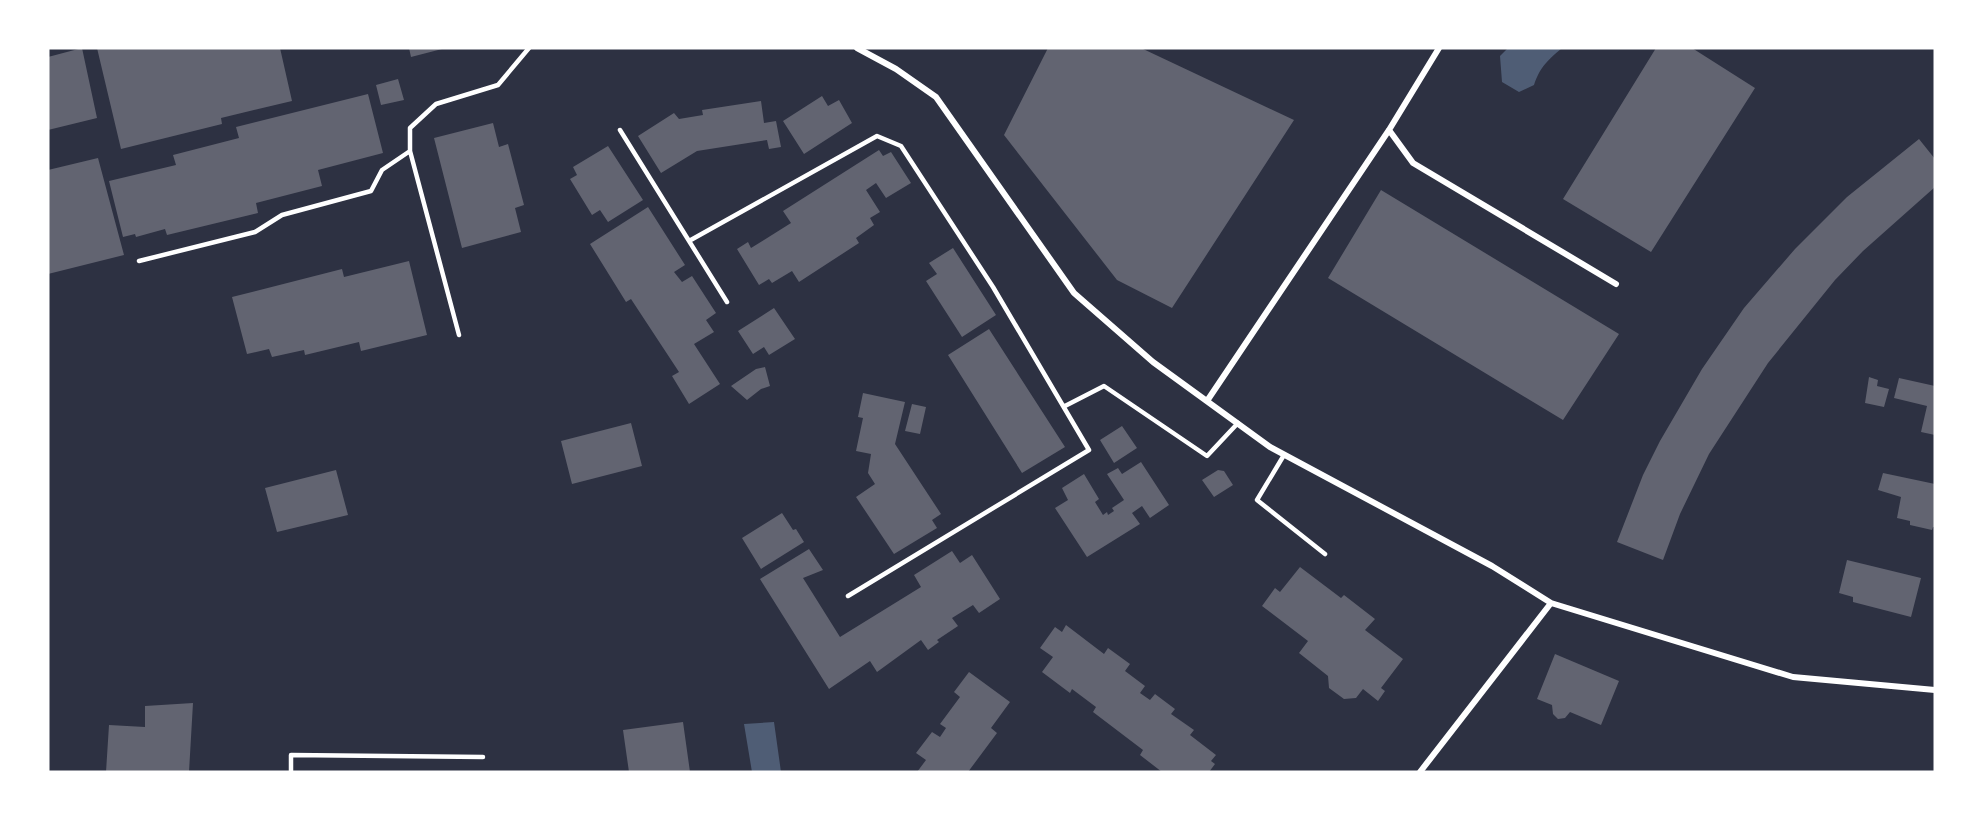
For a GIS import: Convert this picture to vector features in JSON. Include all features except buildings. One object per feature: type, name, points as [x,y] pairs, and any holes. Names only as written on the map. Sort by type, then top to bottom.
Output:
[{"type":"street","points":[[858,48],[896,69],[936,98],[1074,293],[1154,362],[1270,447],[1492,566],[1551,603],[1793,677],[1935,690]]},
{"type":"street","points":[[1207,401],[1389,130],[1438,49]]},
{"type":"street","points":[[1389,130],[1413,163],[1616,284]]},
{"type":"street","points":[[1420,772],[1551,603]]},
{"type":"lane","points":[[459,335],[410,151],[410,128],[436,104],[498,85],[529,48]]},
{"type":"lane","points":[[620,130],[727,302]]},
{"type":"lane","points":[[689,241],[877,136],[901,146],[993,287],[1089,450],[848,596]]},
{"type":"lane","points":[[139,261],[255,232],[282,215],[371,191],[382,170],[410,151]]},
{"type":"lane","points":[[1065,406],[1104,386],[1208,456],[1238,423]]},
{"type":"lane","points":[[1284,455],[1257,500],[1325,554]]},
{"type":"lane","points":[[291,772],[291,755],[483,758]]},
{"type":"water","points":[[1508,48],[1562,48],[1545,64],[1534,85],[1519,92],[1502,82],[1500,56]]},
{"type":"water","points":[[774,722],[781,772],[752,772],[744,724]]}]
